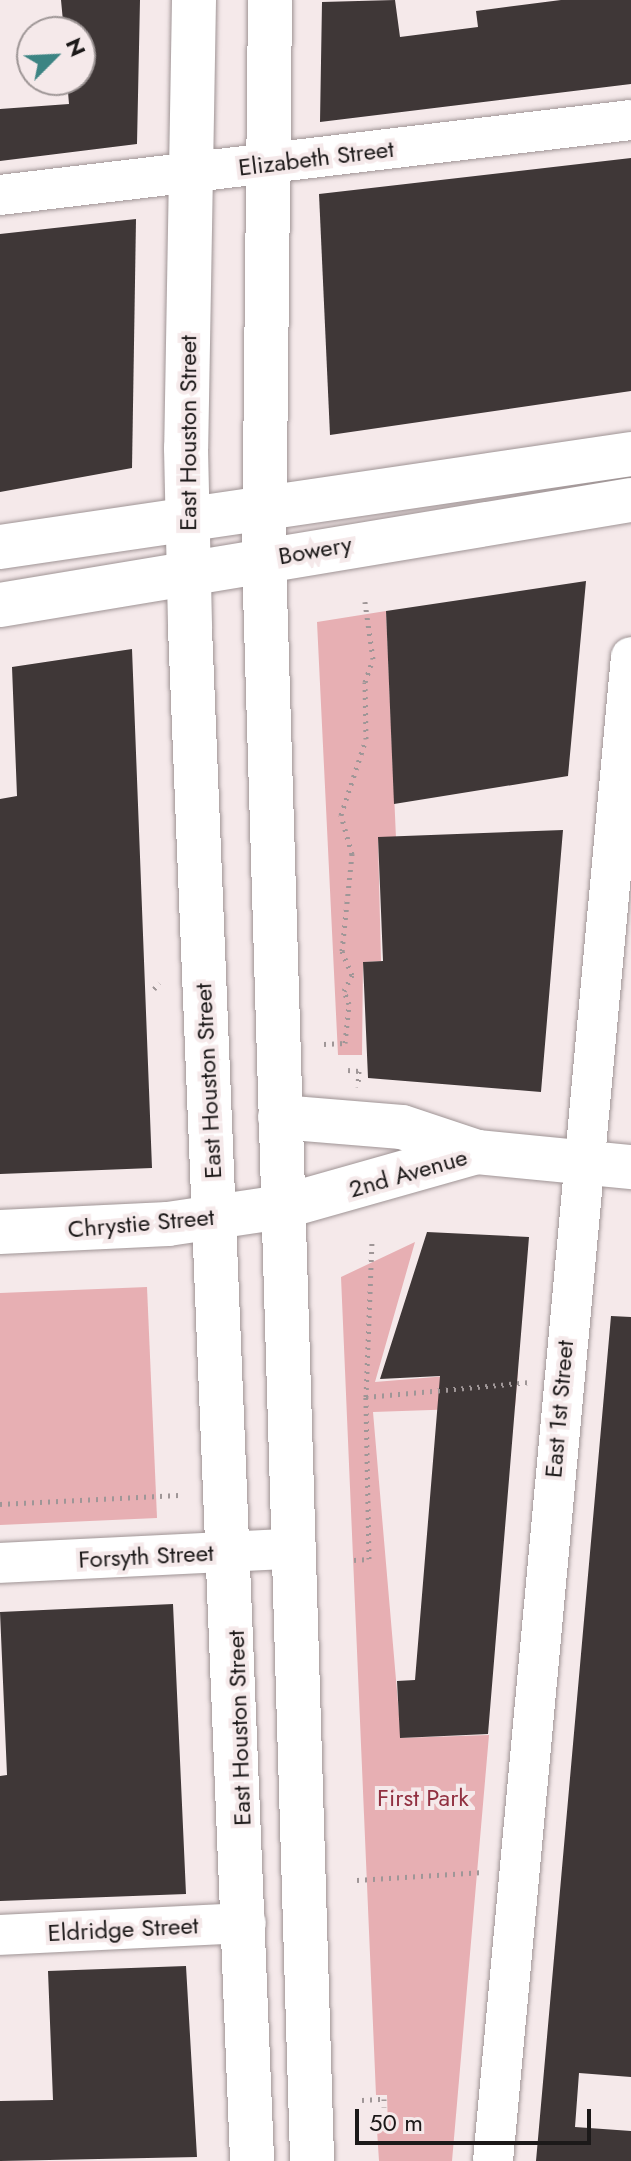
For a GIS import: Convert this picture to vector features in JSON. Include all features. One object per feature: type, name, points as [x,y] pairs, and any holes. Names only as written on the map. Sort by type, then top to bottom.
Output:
[{"type":"main road","name":"East Houston Street","points":[[194,0],[188,573],[246,1923],[252,2161]]},
{"type":"main road","points":[[270,0],[263,509],[291,1549],[312,2161]]},
{"type":"main road","name":"Bowery","points":[[0,547],[263,509],[630,462]]},
{"type":"main road","name":"Bowery","points":[[0,605],[631,500]]},
{"type":"main road","points":[[280,1117],[402,1127],[477,1152]]},
{"type":"main road","name":"2nd Avenue","points":[[282,1207],[477,1152],[631,1167]]},
{"type":"main road","name":"Chrystie Street","points":[[0,1232],[215,1218],[282,1207]]},
{"type":"street","name":"Elizabeth Street","points":[[0,195],[631,120]]},
{"type":"street","name":"East 1st Street","points":[[493,2161],[583,1162],[624,800],[631,657]]},
{"type":"street","name":"Forsyth Street","points":[[0,1563],[291,1549]]},
{"type":"street","name":"Eldridge Street","points":[[0,1935],[246,1923]]},
{"type":"path","points":[[324,1044],[345,1043],[349,1004],[344,991],[352,975],[342,951],[352,854],[341,815],[366,739],[365,682],[373,659],[365,602]]},
{"type":"path","points":[[154,989],[159,983]]},
{"type":"path","points":[[348,1070],[359,1071],[358,1090]]},
{"type":"path","points":[[354,1560],[369,1559],[366,1397],[372,1241]]},
{"type":"path","points":[[366,1397],[531,1382]]},
{"type":"path","points":[[0,1504],[179,1495]]},
{"type":"path","points":[[357,1880],[488,1871]]},
{"type":"path","points":[[362,2100],[384,2099],[384,2107]]},
{"type":"green space","points":[[386,611],[396,838],[378,839],[381,961],[363,962],[362,1055],[338,1055],[317,622]]},
{"type":"green space","name":"First Park","points":[[415,1242],[375,1382],[518,1370],[515,1407],[373,1412],[401,1738],[489,1735],[452,2161],[379,2161],[377,2130],[388,2128],[387,2095],[376,2095],[341,1277]]},
{"type":"green space","points":[[147,1287],[157,1518],[0,1525],[0,1293]]},
{"type":"building","points":[[61,0],[140,0],[137,144],[0,161],[0,109],[69,104],[68,96],[96,96],[96,16],[62,16]]},
{"type":"building","points":[[395,0],[400,37],[478,27],[476,11],[561,0],[631,0],[631,84],[320,122],[322,2]]},
{"type":"building","points":[[631,158],[631,391],[330,435],[319,194]]},
{"type":"building","points":[[136,219],[132,468],[0,492],[0,234]]},
{"type":"building","points":[[586,581],[568,776],[394,804],[386,611]]},
{"type":"building","points":[[132,649],[152,1168],[0,1174],[0,799],[17,796],[12,667]]},
{"type":"building","points":[[563,830],[541,1092],[368,1078],[363,962],[383,961],[378,837]]},
{"type":"building","points":[[427,1232],[529,1237],[488,1734],[400,1738],[397,1681],[415,1680],[440,1376],[380,1379]]},
{"type":"building","points":[[611,1316],[631,1317],[631,2077],[579,2073],[575,2127],[631,2131],[631,2161],[536,2161]]},
{"type":"building","points":[[173,1604],[186,1894],[0,1901],[0,1776],[7,1775],[0,1612]]},
{"type":"building","points":[[186,1966],[197,2157],[0,2161],[0,2101],[53,2100],[48,1971]]}]
